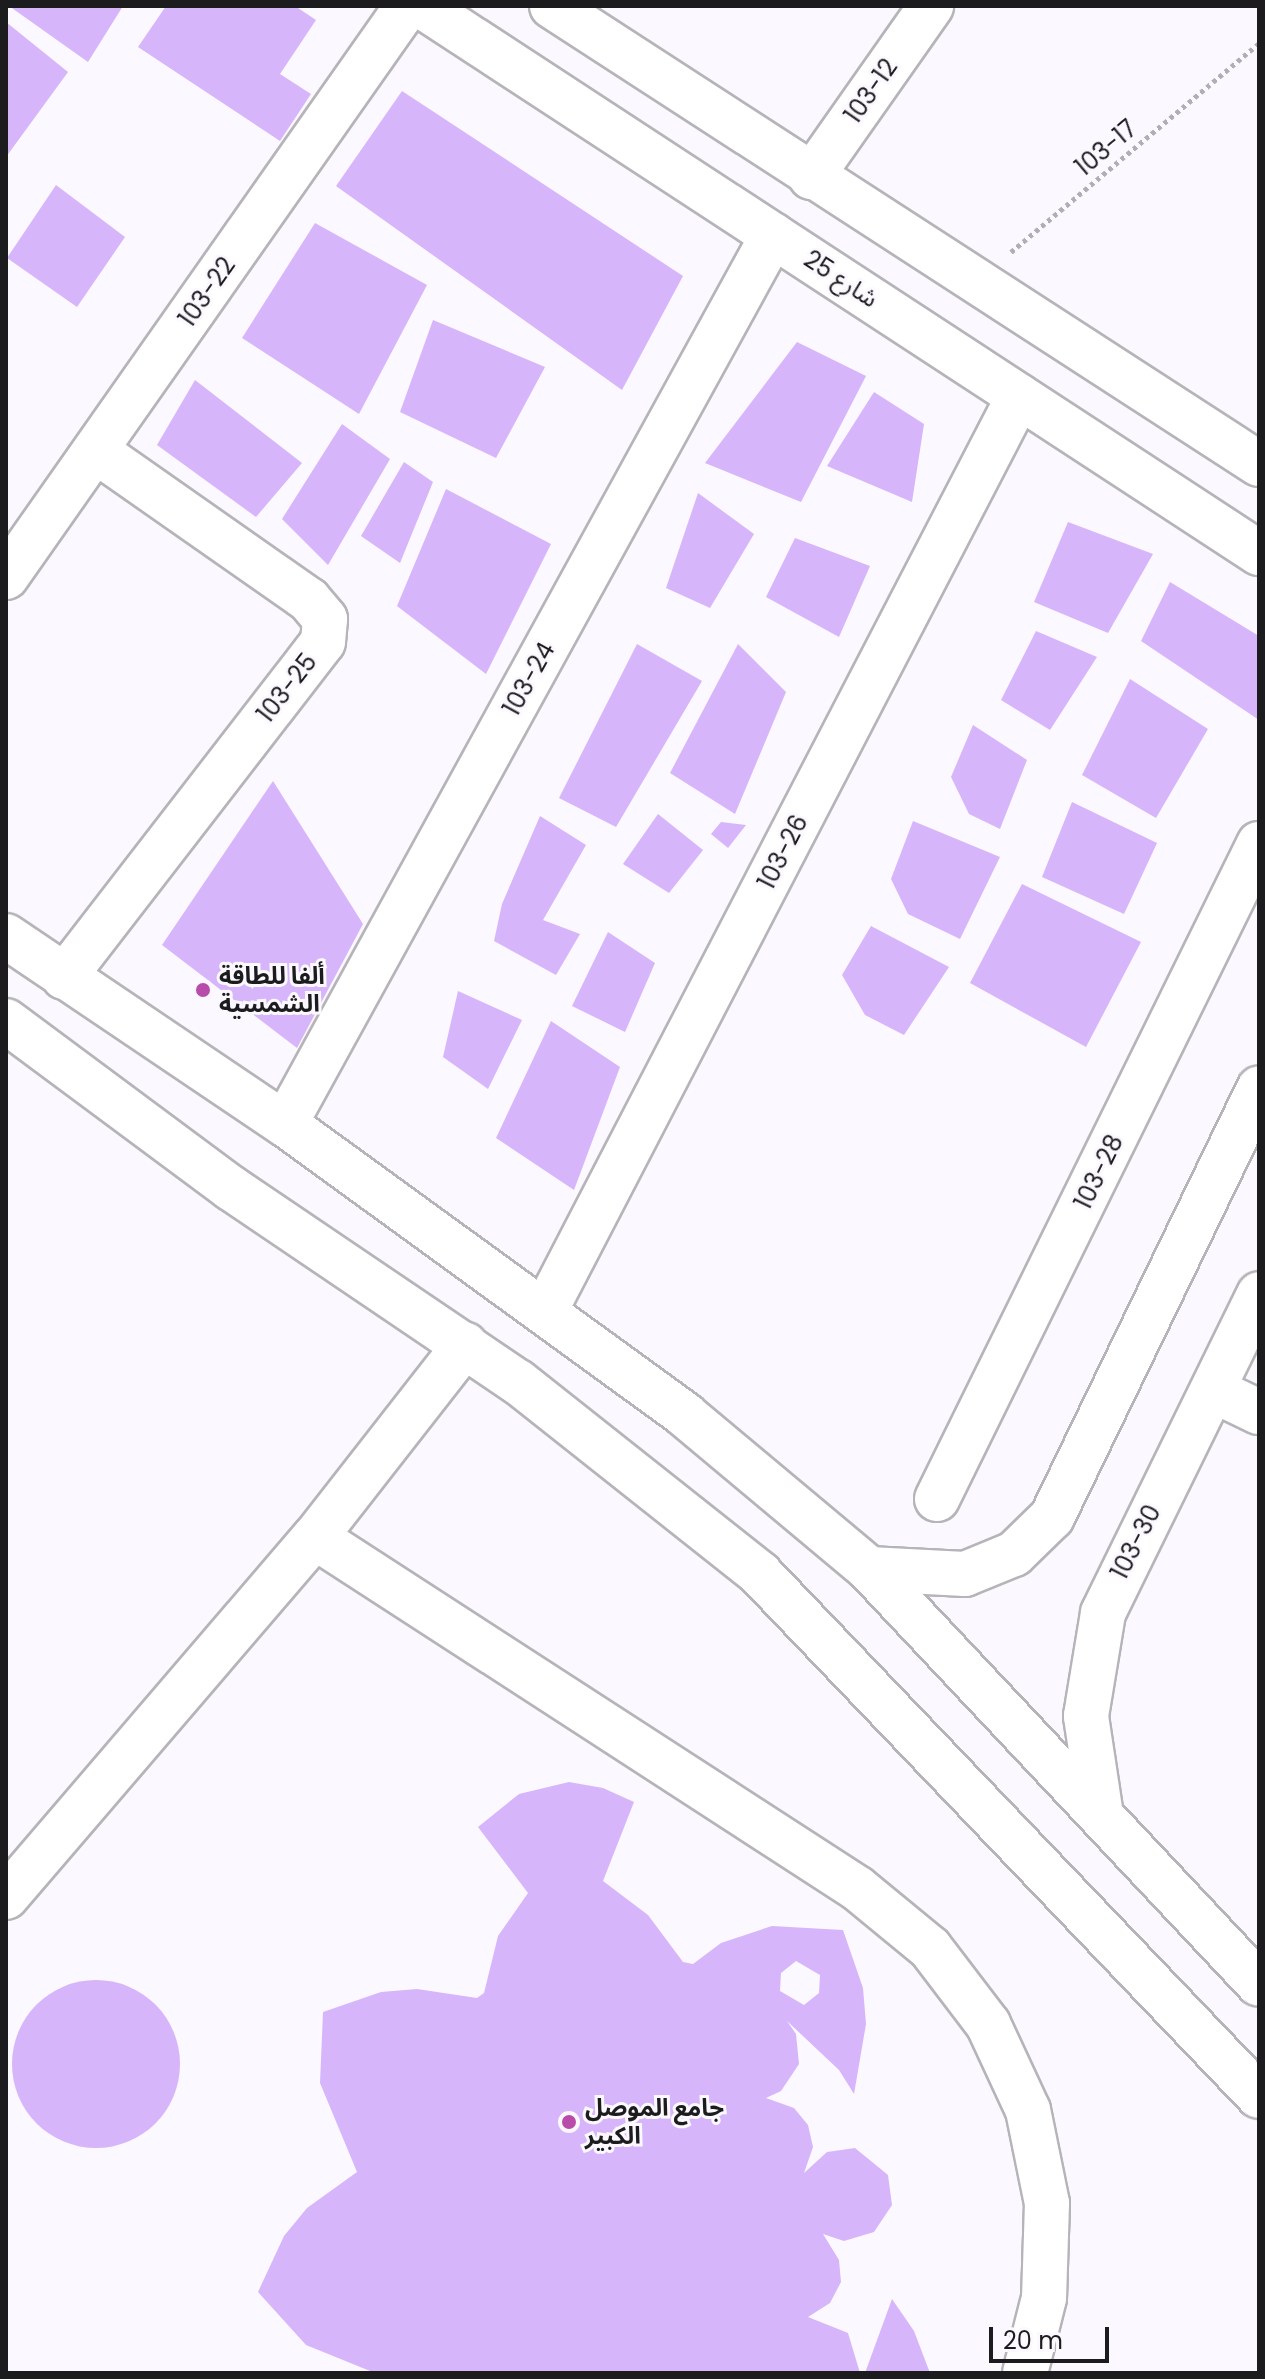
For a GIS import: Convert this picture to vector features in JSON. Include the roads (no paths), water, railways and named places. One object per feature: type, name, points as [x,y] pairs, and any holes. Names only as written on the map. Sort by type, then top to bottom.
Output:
[{"type":"street","name":"103-22","points":[[6,577],[407,6]]},
{"type":"street","name":"شارع 25","points":[[422,6],[1259,553]]},
{"type":"street","points":[[552,6],[811,177],[1259,464]]},
{"type":"street","name":"103-12","points":[[811,177],[917,15]]},
{"type":"street","name":"103-24","points":[[285,1124],[773,235]]},
{"type":"street","name":"103-26","points":[[546,1309],[1019,396]]},
{"type":"street","name":"103-25","points":[[64,977],[323,642],[325,619],[309,600],[96,451]]},
{"type":"street","name":"103-28","points":[[937,1499],[1259,844]]},
{"type":"street","points":[[6,936],[285,1124],[546,1309],[685,1415],[869,1569],[1100,1809],[1259,1984]]},
{"type":"street","points":[[6,1021],[231,1188],[465,1345],[760,1574],[1259,2096]]},
{"type":"street","points":[[869,1569],[965,1574],[1014,1554],[1052,1517],[1259,1088]]},
{"type":"street","name":"103-30","points":[[1100,1809],[1086,1716],[1094,1645],[1115,1581],[1259,1294]]},
{"type":"street","points":[[6,1897],[315,1537],[465,1345]]},
{"type":"street","points":[[1213,1390],[1259,1412]]},
{"type":"street","points":[[315,1537],[857,1888],[930,1948],[988,2024],[1028,2110],[1047,2203],[1044,2298],[1025,2373]]},
{"type":"place","name":"ألفا للطاقة الشمسية","points":[[203,990]]},
{"type":"place","name":"جامع الموصل الكبير","points":[[569,2122]]}]
